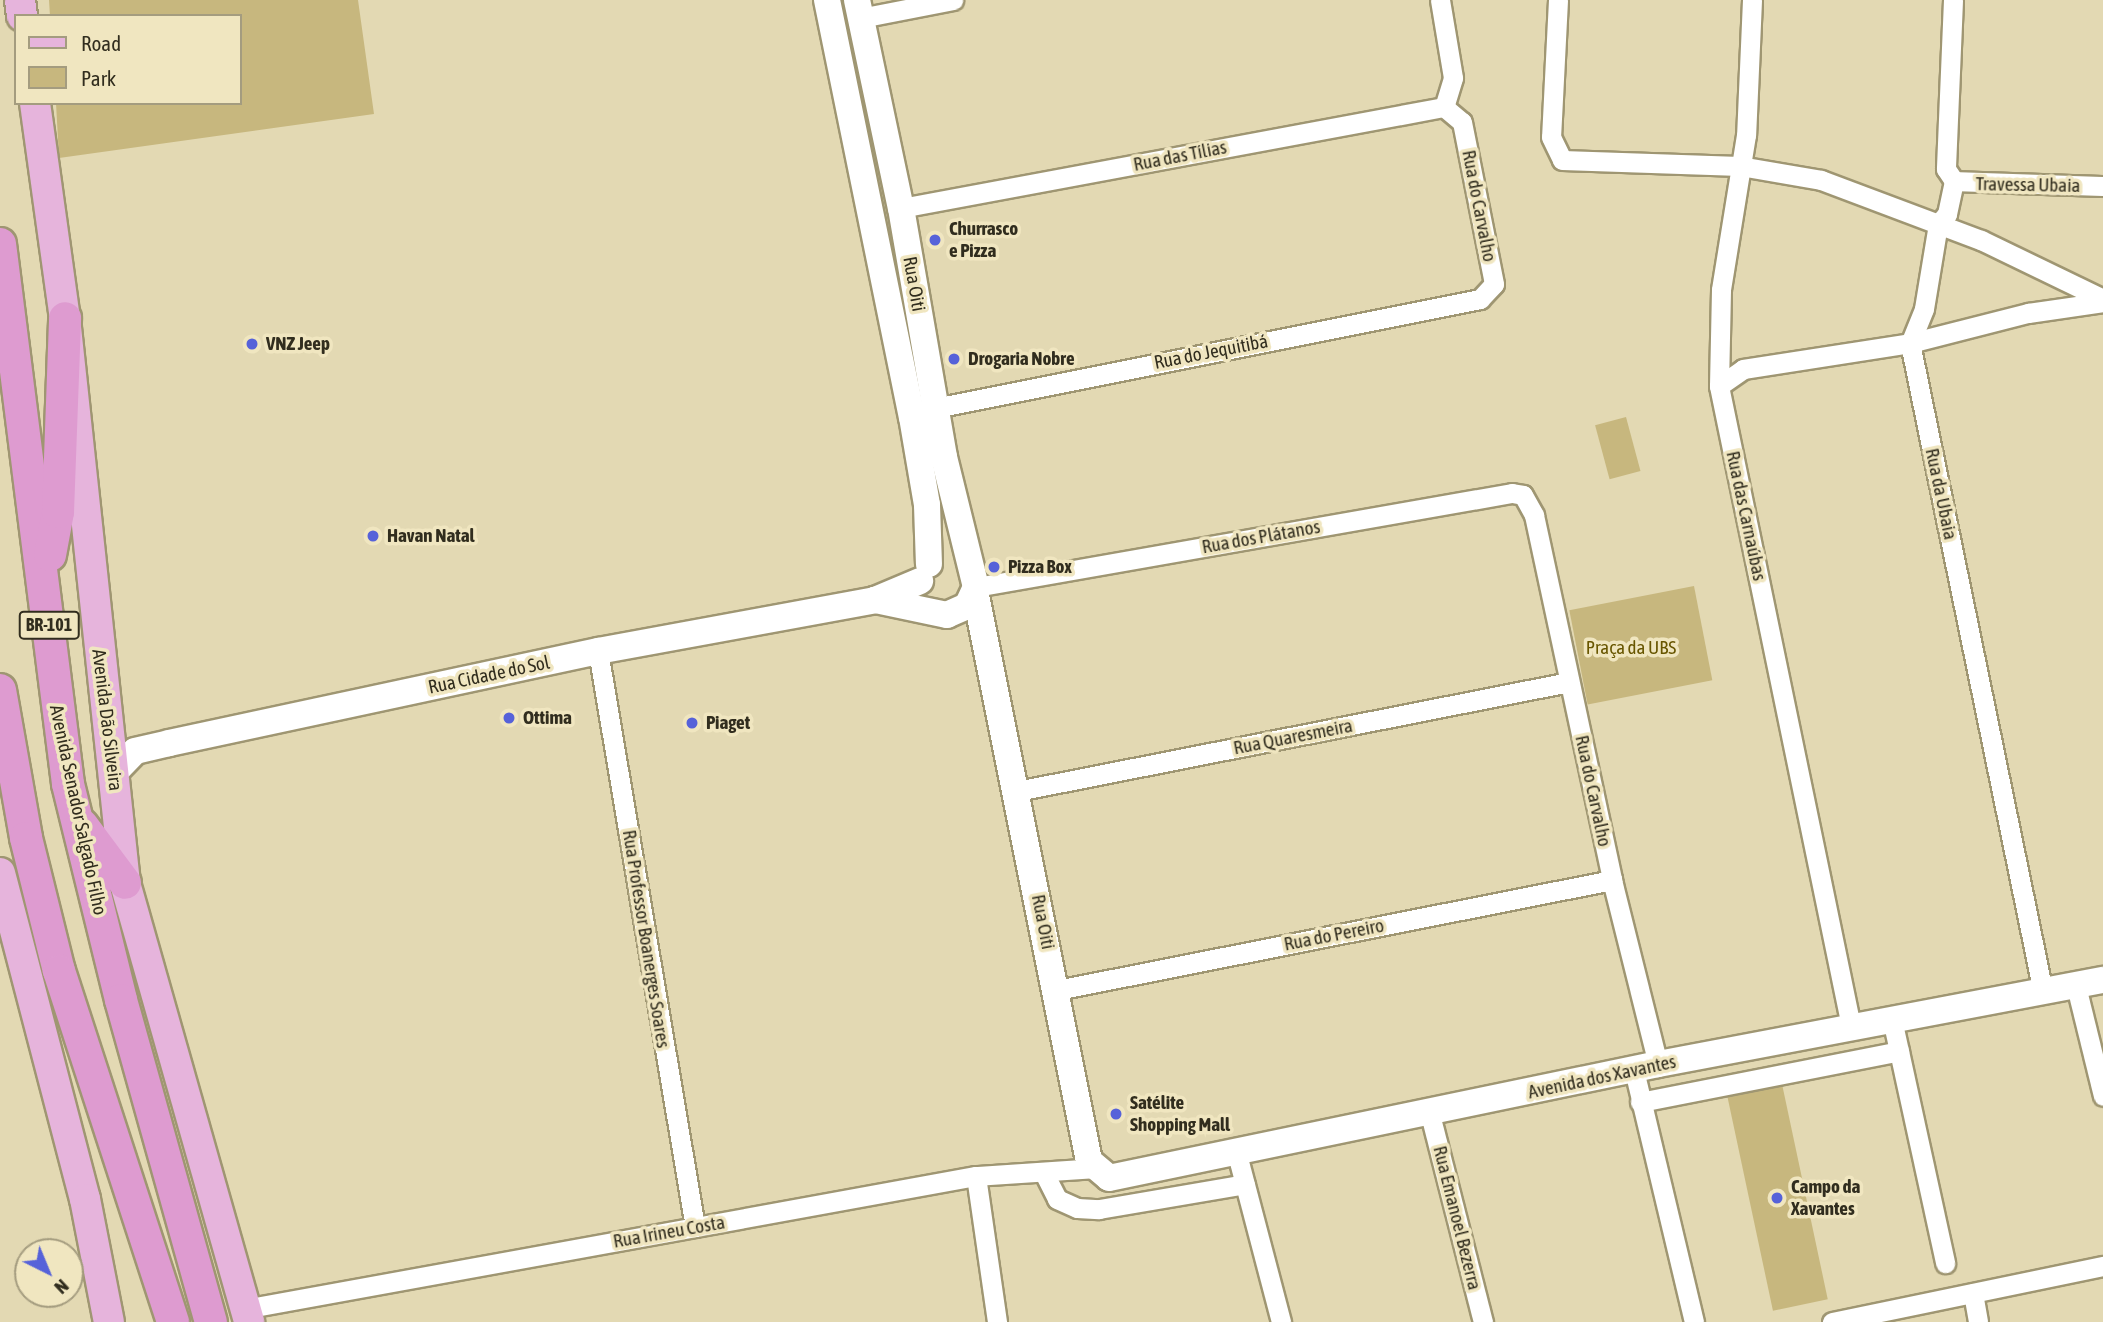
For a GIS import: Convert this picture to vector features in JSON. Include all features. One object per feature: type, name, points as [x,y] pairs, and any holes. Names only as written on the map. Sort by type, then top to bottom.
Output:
[{"type":"highway","name":"Avenida Senador Salgado Filho","points":[[0,244],[46,580],[55,700],[75,816],[121,1000],[211,1322]]},
{"type":"highway","points":[[46,580],[58,512],[65,318]]},
{"type":"highway","points":[[0,690],[26,838],[59,971],[173,1322]]},
{"type":"highway","points":[[75,816],[125,883]]},
{"type":"main road","name":"Rua Oiti","points":[[827,0],[912,417],[927,505],[924,573]]},
{"type":"main road","name":"Rua Oiti","points":[[859,9],[901,208],[935,408],[1017,791],[1088,1161],[1099,1172]]},
{"type":"main road","name":"Avenida Dão Silveira","points":[[35,105],[65,318],[125,883],[247,1315]]},
{"type":"main road","points":[[943,558],[958,559],[974,582],[967,606],[942,613],[920,594],[924,573],[943,558]]},
{"type":"main road","name":"Rua Cidade do Sol","points":[[114,773],[135,751],[598,652],[875,600],[924,573]]},
{"type":"main road","name":"Rua Cidade do Sol","points":[[875,600],[942,613]]},
{"type":"main road","name":"Rua Oiti","points":[[942,613],[989,665]]},
{"type":"main road","points":[[0,873],[85,1199],[109,1322]]},
{"type":"main road","name":"Avenida dos Xavantes","points":[[1099,1172],[1118,1179],[1646,1067],[2103,980]]},
{"type":"street","points":[[859,9],[953,0]]},
{"type":"street","points":[[1440,0],[1453,78],[1451,111]]},
{"type":"street","points":[[1559,0],[1551,137],[1562,160],[1740,166],[1821,180],[1938,224],[2103,300]]},
{"type":"street","name":"Rua das Carnaúbas","points":[[1752,0],[1746,135],[1721,290],[1719,386],[1851,1026]]},
{"type":"street","points":[[1910,343],[1924,309],[1938,224],[1947,214],[1954,181],[1946,169],[1953,0]]},
{"type":"street","name":"Rua das Tílias","points":[[901,208],[1451,111]]},
{"type":"street","name":"Rua do Carvalho","points":[[1451,111],[1494,284],[1486,295]]},
{"type":"street","name":"Travessa Ubaia","points":[[1954,181],[2103,186]]},
{"type":"street","name":"Rua do Jequitibá","points":[[935,408],[1486,295]]},
{"type":"street","points":[[1719,386],[1743,369],[1910,343],[2028,313],[2103,300]]},
{"type":"street","name":"Rua da Ubaia","points":[[1910,343],[2043,992]]},
{"type":"street","name":"Rua dos Plátanos","points":[[974,582],[1512,493],[1529,502],[1534,515]]},
{"type":"street","name":"Rua do Carvalho","points":[[1534,515],[1612,880],[1646,1067],[1640,1102],[1695,1322]]},
{"type":"street","name":"Rua Professor Boanerges Soares","points":[[598,652],[695,1227]]},
{"type":"street","name":"Rua Quaresmeira","points":[[1017,791],[1569,682]]},
{"type":"street","name":"Rua do Pereiro","points":[[1057,990],[1612,880]]},
{"type":"street","points":[[2076,986],[2103,1096]]},
{"type":"street","points":[[1892,1019],[1945,1263]]},
{"type":"street","points":[[1821,1033],[1828,1065]]},
{"type":"street","points":[[1770,1042],[1776,1074]]},
{"type":"street","name":"Avenida dos Xavantes","points":[[1640,1102],[1899,1051]]},
{"type":"street","name":"Rua Emanoel Bezerra","points":[[1430,1114],[1483,1322]]},
{"type":"street","points":[[1237,1154],[1281,1322]]},
{"type":"street","name":"Rua Irineu Costa","points":[[247,1315],[695,1227],[976,1176],[1099,1172]]},
{"type":"street","points":[[1044,1173],[1057,1199],[1077,1208],[1099,1209],[1245,1184]]},
{"type":"street","points":[[976,1176],[997,1322]]},
{"type":"street","points":[[1832,1322],[2103,1266]]},
{"type":"street","points":[[1973,1293],[1978,1322]]},
{"type":"green space","points":[[49,0],[358,0],[374,114],[59,158],[56,105],[242,105],[242,14],[50,14]]},
{"type":"green space","points":[[1626,417],[1640,471],[1610,479],[1595,425]]},
{"type":"green space","name":"Praça da UBS","points":[[1694,586],[1712,680],[1588,704],[1569,610]]},
{"type":"green space","name":"Campo da Xavantes","points":[[1782,1084],[1828,1299],[1773,1311],[1727,1096]]},
{"type":"place","name":"Churrasco e Pizza","points":[[935,240]]},
{"type":"place","name":"VNZ Jeep","points":[[252,344]]},
{"type":"place","name":"Drogaria Nobre","points":[[954,359]]},
{"type":"place","name":"Havan Natal","points":[[373,536]]},
{"type":"place","name":"Pizza Box","points":[[994,567]]},
{"type":"place","name":"Ottima","points":[[509,718]]},
{"type":"place","name":"Piaget","points":[[692,723]]},
{"type":"place","name":"Satélite Shopping Mall","points":[[1116,1114]]},
{"type":"place","name":"Campo da Xavantes","points":[[1777,1198]]}]
